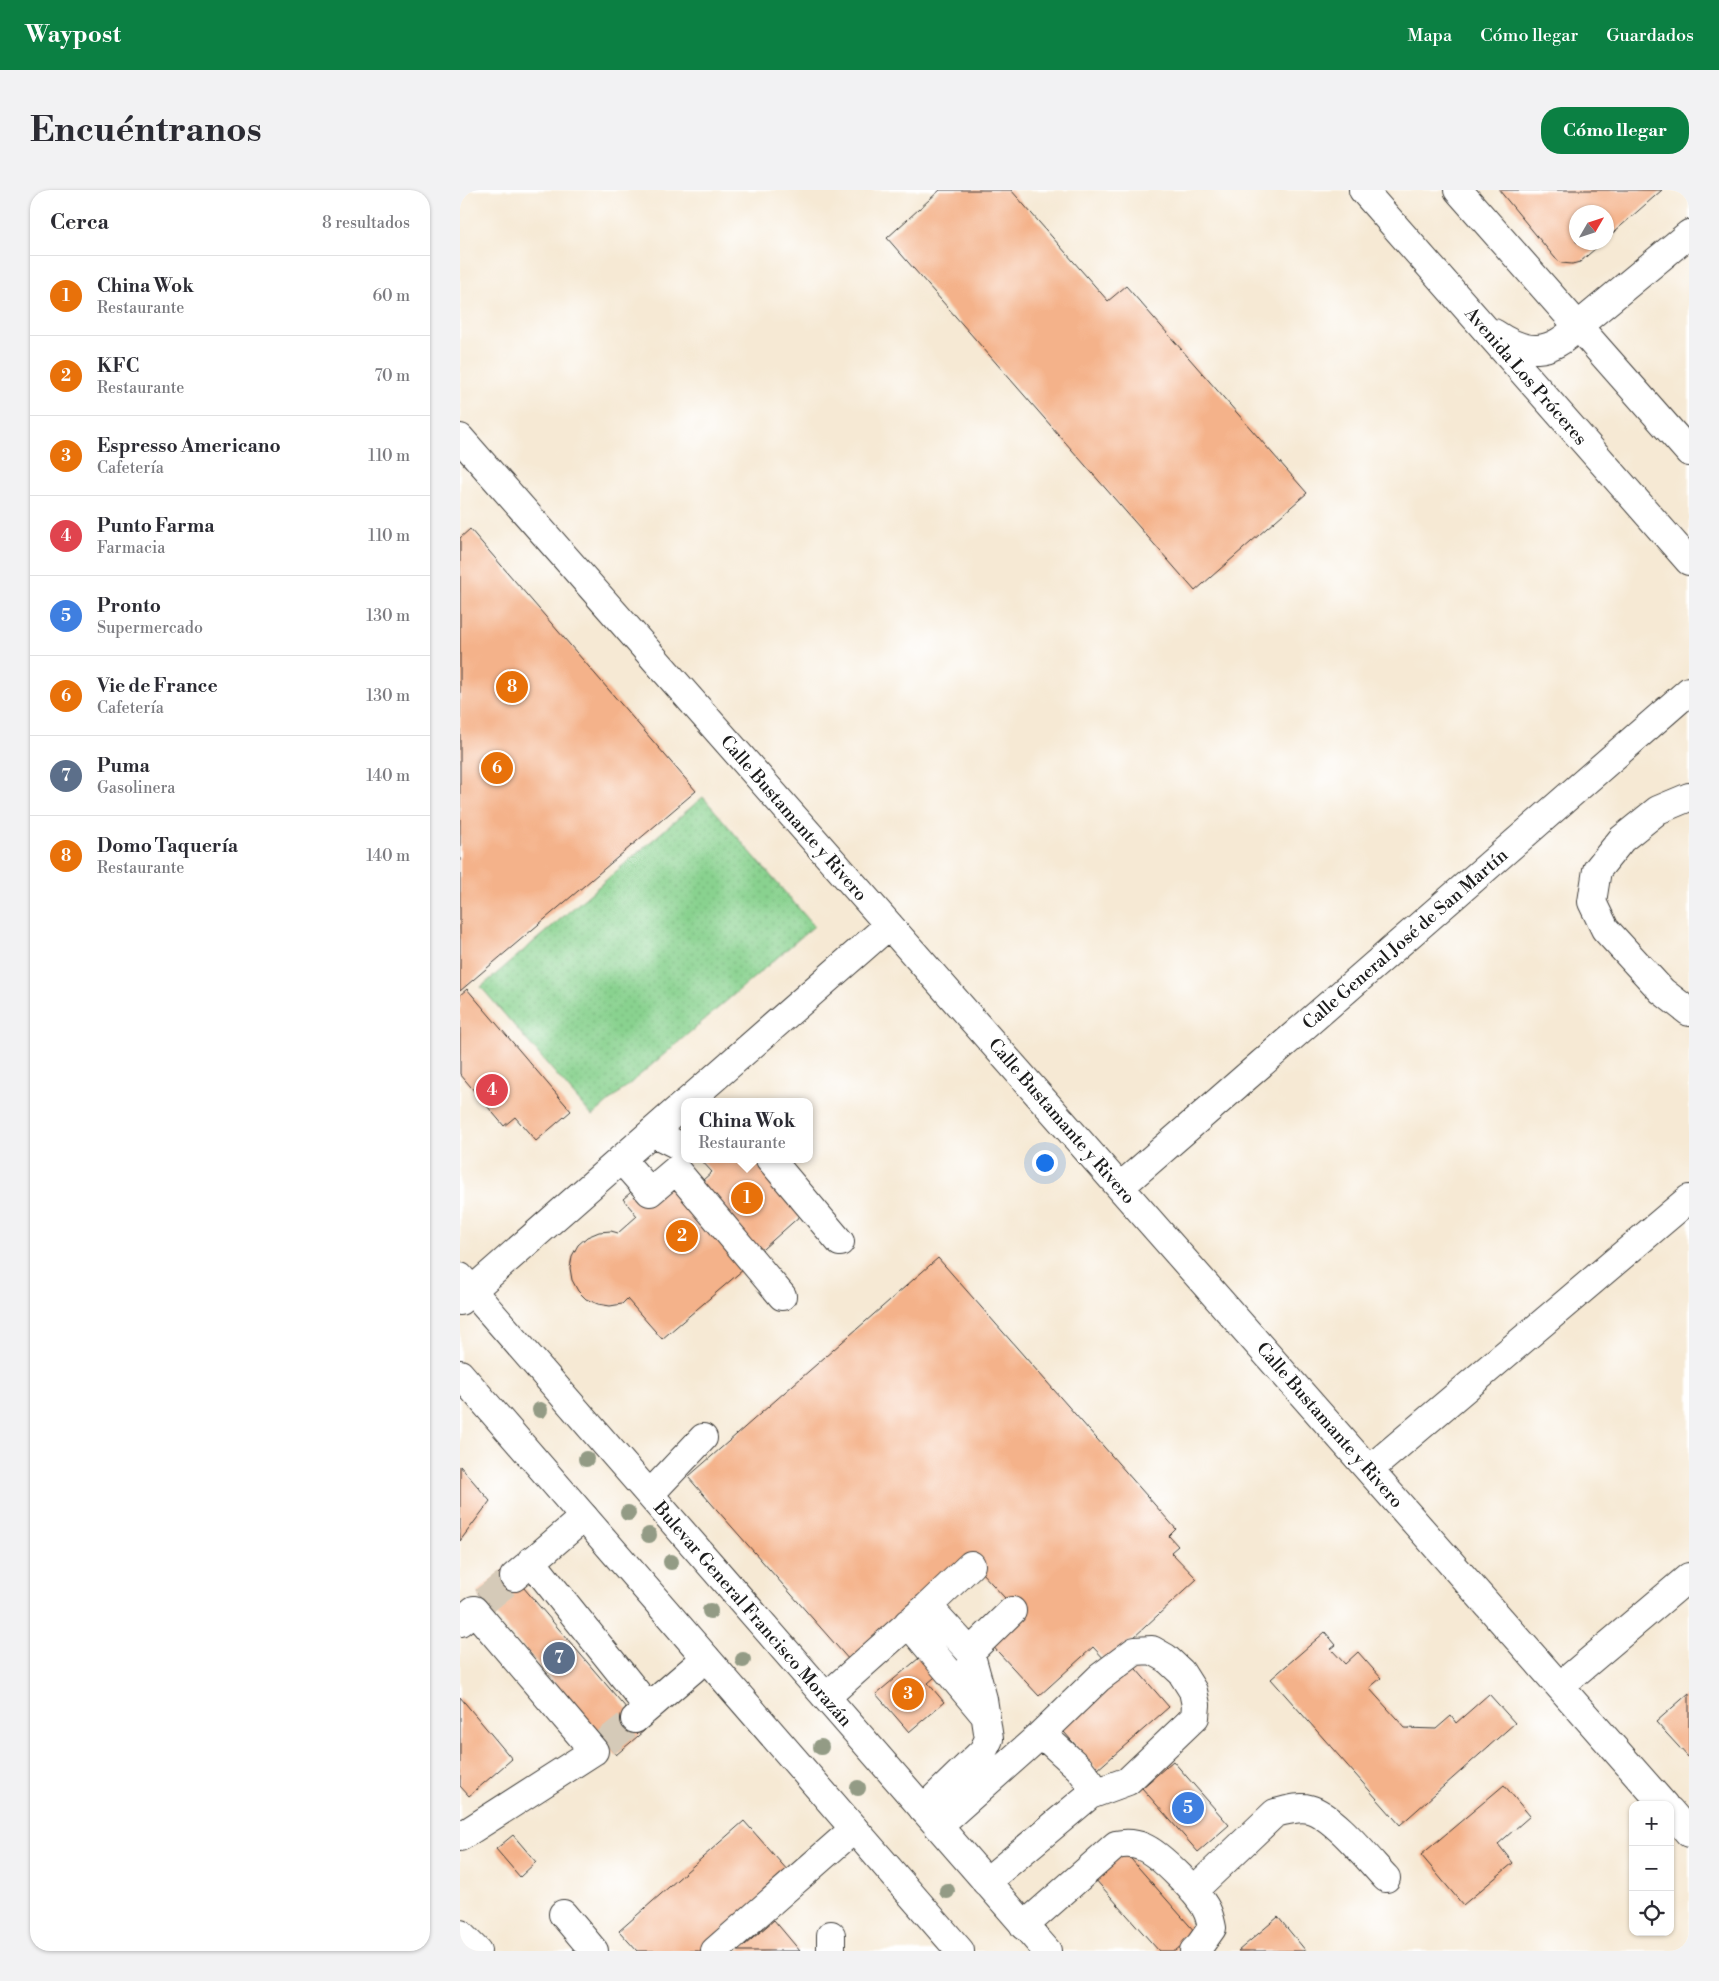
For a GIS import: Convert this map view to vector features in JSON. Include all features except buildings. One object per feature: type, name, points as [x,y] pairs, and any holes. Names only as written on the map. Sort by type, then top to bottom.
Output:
[{"type":"street","name":"Avenida Los Próceres","points":[[1363,190],[1689,561]]},
{"type":"street","points":[[1458,190],[1689,452]]},
{"type":"street","points":[[1475,319],[1514,346],[1530,350],[1552,346],[1689,234]]},
{"type":"street","name":"Calle Bustamante y Rivero","points":[[460,438],[1661,1801]]},
{"type":"street","name":"Calle General José de San Martín","points":[[1120,1187],[1689,691]]},
{"type":"street","points":[[1689,797],[1658,810],[1622,839],[1598,870],[1592,902],[1605,929],[1662,991],[1689,1012]]},
{"type":"street","points":[[692,1098],[889,925]]},
{"type":"street","points":[[464,1290],[621,1160],[681,1107]]},
{"type":"street","points":[[652,1132],[681,1146]]},
{"type":"street","points":[[621,1160],[650,1192],[676,1170],[782,1296]]},
{"type":"street","points":[[773,1163],[840,1242]]},
{"type":"street","points":[[1369,1470],[1689,1199]]},
{"type":"street","name":"Bulevar General Francisco Morazán","points":[[464,1290],[650,1494],[1047,1951]]},
{"type":"street","points":[[460,1374],[960,1951]]},
{"type":"street","points":[[650,1494],[703,1438]]},
{"type":"street","points":[[584,1517],[523,1569],[642,1713],[706,1658]]},
{"type":"street","points":[[826,1697],[971,1565]]},
{"type":"street","points":[[1560,1686],[1689,1577]]},
{"type":"street","points":[[460,1622],[474,1610],[594,1751],[460,1837]]},
{"type":"street","points":[[970,1652],[1012,1611]]},
{"type":"street","points":[[918,1614],[970,1652],[983,1698],[989,1739],[983,1751],[930,1817]]},
{"type":"street","points":[[918,1614],[986,1716]]},
{"type":"street","points":[[930,1817],[1038,1738],[1099,1678],[1135,1650],[1152,1650],[1166,1658],[1182,1672],[1193,1691],[1196,1706],[1195,1717],[1128,1782],[1090,1795],[986,1882]]},
{"type":"street","points":[[1038,1738],[1045,1737],[1079,1768],[1090,1782],[1090,1795]]},
{"type":"street","points":[[1193,1891],[1269,1818],[1275,1813],[1289,1809],[1308,1808],[1329,1819],[1386,1878]]},
{"type":"street","points":[[1674,1815],[1689,1832]]},
{"type":"street","points":[[715,1951],[854,1829]]},
{"type":"street","points":[[1024,1926],[1116,1845],[1125,1843],[1141,1846],[1150,1851],[1193,1891],[1208,1912],[1212,1928],[1194,1951]]},
{"type":"street","points":[[563,1914],[594,1951]]},
{"type":"street","points":[[460,1934],[477,1951]]},
{"type":"green space","points":[[703,797],[814,926],[592,1116],[481,987]]},
{"type":"tunnel","points":[[484,1601],[514,1577]]},
{"type":"tunnel","points":[[605,1743],[635,1719]]},
{"type":"place","name":"Domo Taquería","points":[[512,687]]},
{"type":"place","name":"Vie de France","points":[[497,768]]},
{"type":"place","name":"Punto Farma","points":[[492,1090]]},
{"type":"place","name":"China Wok","points":[[747,1198]]},
{"type":"place","name":"KFC","points":[[682,1236]]},
{"type":"place","name":"Puma","points":[[559,1658]]},
{"type":"place","name":"Espresso Americano","points":[[908,1694]]},
{"type":"place","name":"Pronto","points":[[1188,1808]]}]
